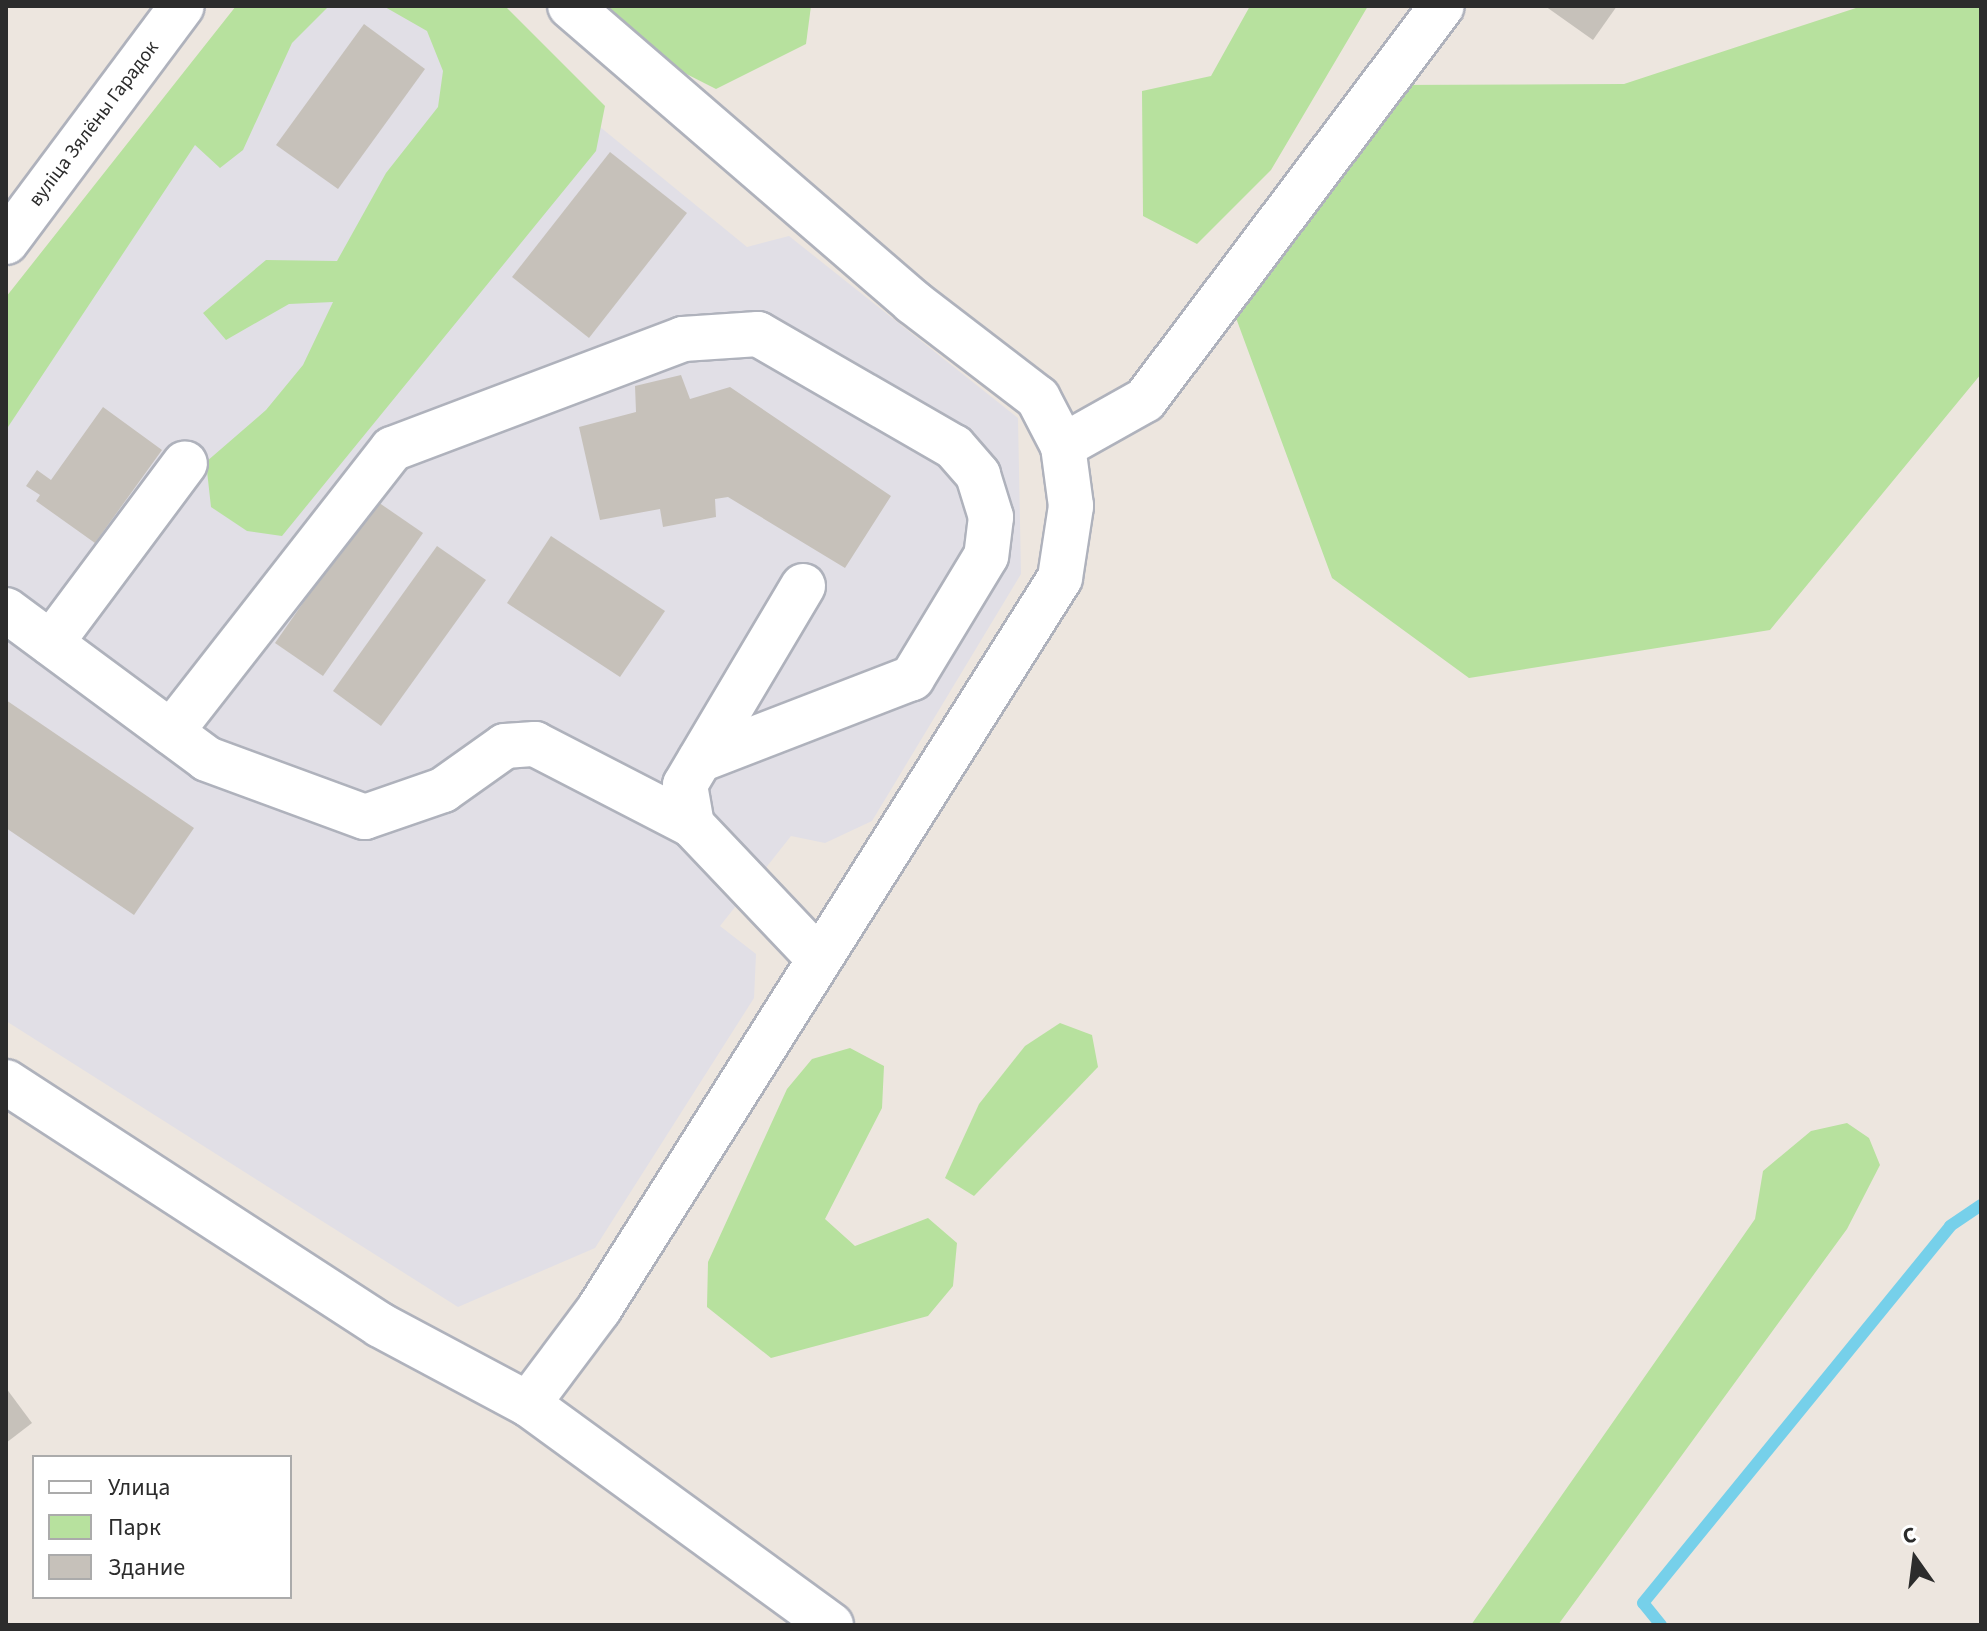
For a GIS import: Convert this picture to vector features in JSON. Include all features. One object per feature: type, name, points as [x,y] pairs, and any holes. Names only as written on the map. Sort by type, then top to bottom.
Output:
[{"type":"street","name":"вуліца Зялёны Гарадок","points":[[6,242],[182,6]]},
{"type":"street","points":[[528,1404],[599,1309],[1060,578],[1071,506],[1063,446],[1038,398],[913,302],[570,6]]},
{"type":"street","points":[[1063,446],[1145,400],[1442,6]]},
{"type":"street","points":[[171,732],[392,449],[683,339],[758,334],[954,447],[978,475],[991,517],[986,556],[912,678],[700,760]]},
{"type":"street","points":[[51,643],[185,463]]},
{"type":"street","points":[[692,825],[685,785],[803,586]]},
{"type":"street","points":[[6,610],[207,759],[365,817],[443,790],[505,746],[535,744],[692,825],[819,959]]},
{"type":"street","points":[[6,1082],[380,1325],[528,1404],[831,1625]]},
{"type":"shaded area","points":[[264,6],[452,6],[747,247],[789,236],[1018,418],[1021,574],[872,821],[825,843],[791,836],[720,926],[756,954],[754,998],[595,1248],[458,1307],[6,1021],[6,362]]},
{"type":"green space","points":[[236,6],[329,6],[292,43],[243,150],[220,168],[195,145],[6,430],[6,297]]},
{"type":"green space","points":[[351,6],[505,6],[605,106],[596,151],[282,536],[247,531],[211,507],[206,462],[266,410],[303,365],[333,302],[289,304],[226,340],[203,313],[266,260],[337,261],[386,173],[438,107],[443,71],[427,31],[385,7]]},
{"type":"green space","points":[[608,6],[811,6],[806,44],[716,89],[639,50]]},
{"type":"green space","points":[[1250,6],[1368,6],[1271,170],[1197,244],[1143,216],[1142,91],[1211,76]]},
{"type":"green space","points":[[1862,6],[1981,6],[1981,374],[1770,630],[1469,678],[1332,578],[1229,299],[1389,85],[1624,84]]},
{"type":"green space","points":[[1060,1023],[1092,1035],[1098,1067],[974,1196],[945,1178],[979,1104],[1025,1046]]},
{"type":"green space","points":[[850,1048],[884,1066],[882,1108],[825,1219],[855,1246],[928,1218],[957,1243],[953,1286],[928,1316],[771,1358],[707,1307],[708,1262],[787,1089],[812,1059]]},
{"type":"green space","points":[[1847,1123],[1869,1138],[1880,1165],[1847,1229],[1558,1625],[1471,1625],[1755,1219],[1763,1171],[1811,1131]]},
{"type":"building","points":[[1545,6],[1617,6],[1593,40]]},
{"type":"building","points":[[364,24],[425,69],[338,189],[276,145]]},
{"type":"building","points":[[610,152],[687,213],[589,338],[512,277]]},
{"type":"building","points":[[681,375],[690,399],[730,387],[891,496],[845,568],[728,497],[715,499],[716,517],[663,527],[660,509],[600,520],[579,427],[636,412],[635,386]]},
{"type":"building","points":[[103,407],[162,450],[95,543],[36,501],[40,495],[26,486],[37,470],[51,480]]},
{"type":"building","points":[[375,500],[423,533],[323,676],[275,643]]},
{"type":"building","points":[[551,536],[665,611],[620,677],[507,603]]},
{"type":"building","points":[[437,546],[486,580],[381,726],[333,691]]},
{"type":"building","points":[[6,700],[194,828],[134,915],[6,828]]},
{"type":"building","points":[[6,1388],[32,1423],[6,1443]]},
{"type":"waterway","points":[[1661,1625],[1643,1603],[1950,1226],[1981,1205]]}]
